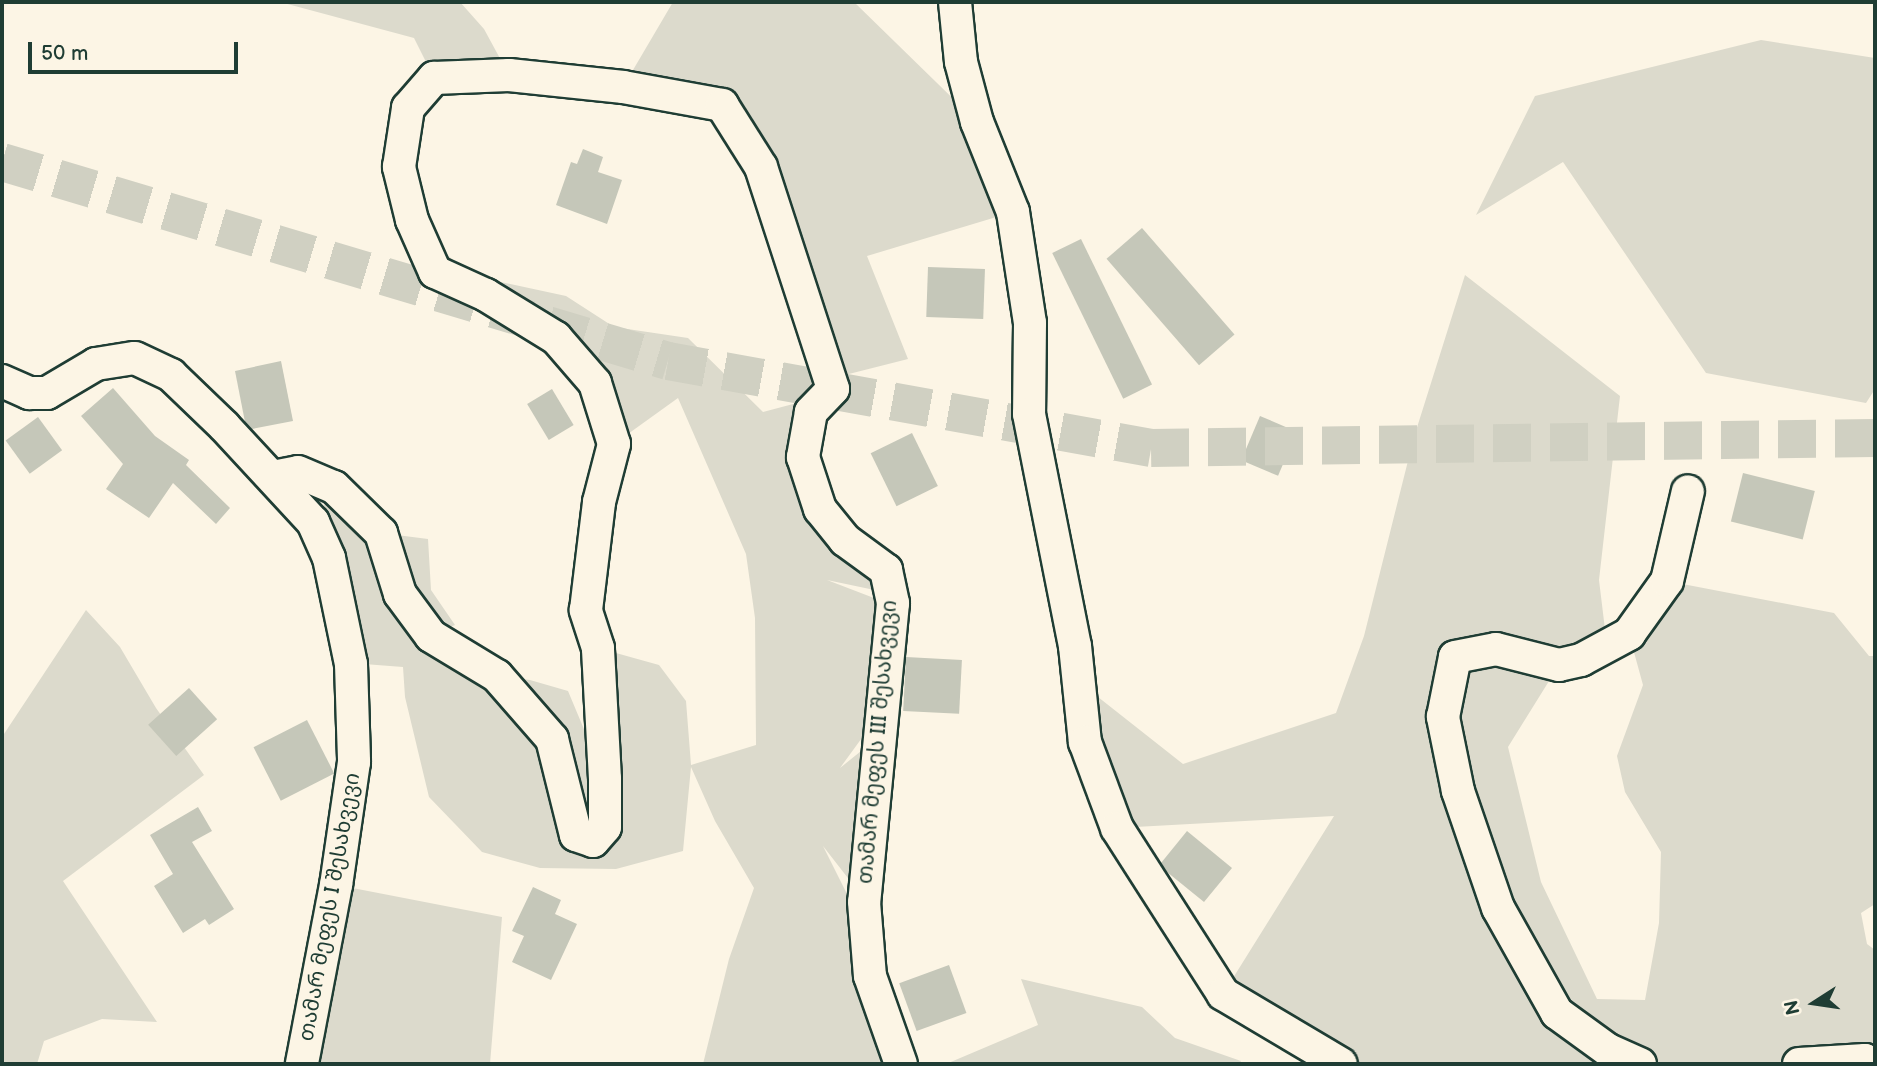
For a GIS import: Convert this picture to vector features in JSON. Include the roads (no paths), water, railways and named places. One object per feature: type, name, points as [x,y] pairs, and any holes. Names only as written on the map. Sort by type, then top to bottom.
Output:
[{"type":"street","points":[[955,2],[961,62],[977,122],[1013,212],[1030,323],[1029,414],[1075,646],[1085,742],[1116,828],[1223,994],[1341,1064]]},
{"type":"street","name":"თამარ მეფეს III შესახვევი","points":[[273,477],[298,472],[334,488],[381,533],[400,594],[431,636],[497,676],[552,739],[576,835],[593,841],[605,827],[605,779],[598,648],[586,610],[599,502],[614,444],[595,383],[556,338],[486,295],[435,272],[412,220],[399,167],[408,108],[434,78],[509,75],[623,87],[722,105],[761,167],[833,388],[811,412],[803,457],[820,509],[845,540],[886,570],[893,603],[864,902],[870,976],[901,1064]]},
{"type":"street","points":[[2,381],[29,393],[47,393],[96,364],[135,358],[171,375],[273,477]]},
{"type":"street","name":"თამარ მეფეს I შესახვევი","points":[[273,477],[313,522],[329,558],[351,664],[354,762],[336,885],[302,1064]]},
{"type":"street","points":[[1640,1064],[1608,1051],[1557,1013],[1498,908],[1458,791],[1443,717],[1455,657],[1496,649],[1559,665],[1581,660],[1629,634],[1667,581],[1688,491]]},
{"type":"street","points":[[1800,1064],[1867,1060]]},
{"type":"tunnel","points":[[2,162],[668,361],[1151,448],[1875,438]]}]
